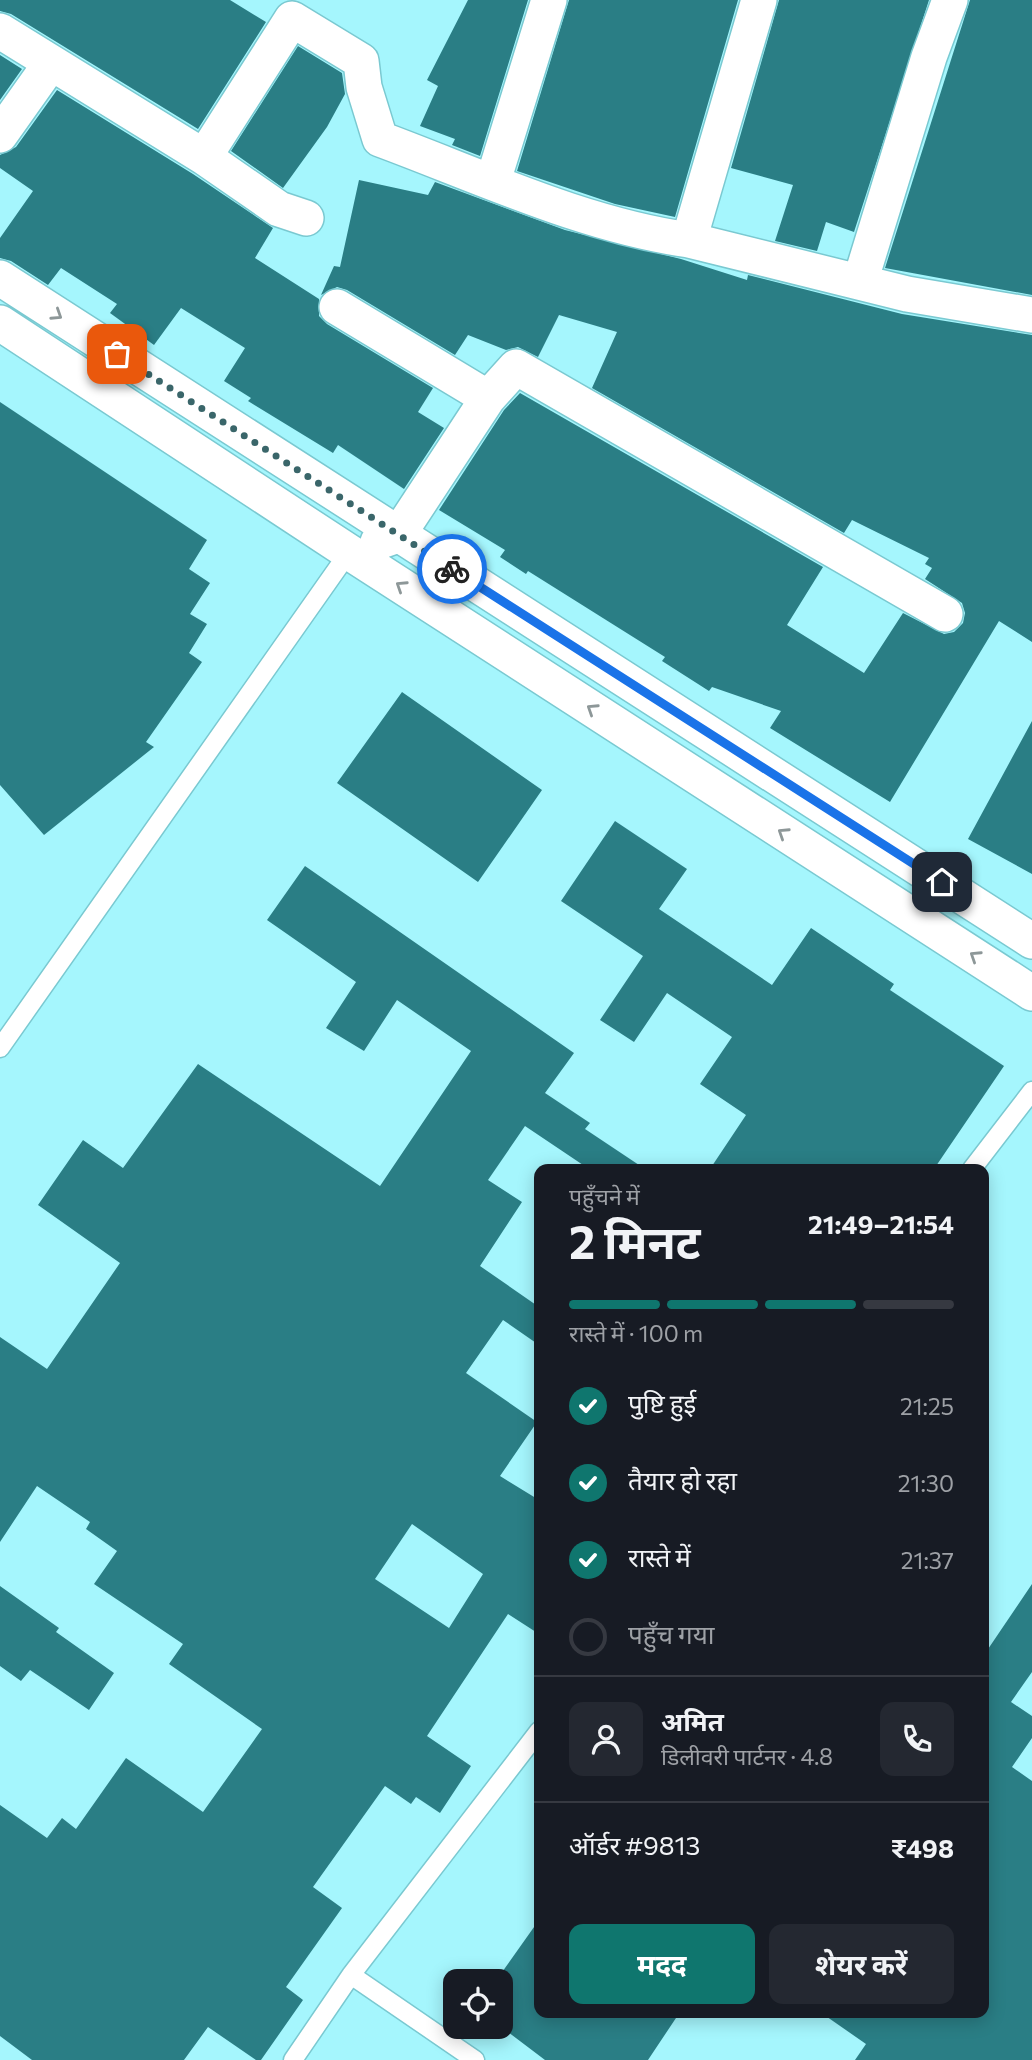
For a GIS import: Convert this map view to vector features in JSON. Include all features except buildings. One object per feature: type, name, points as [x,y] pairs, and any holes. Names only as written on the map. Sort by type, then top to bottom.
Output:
[{"type":"street","points":[[493,181],[549,0]]},
{"type":"street","points":[[689,240],[759,0]]},
{"type":"street","points":[[860,282],[929,57],[950,0]]},
{"type":"street","points":[[204,158],[292,19],[361,61],[364,87],[380,139],[493,181],[645,231],[907,294],[1032,315]]},
{"type":"street","points":[[0,31],[204,158],[279,209],[306,218]]},
{"type":"street","points":[[0,135],[51,63]]},
{"type":"street","points":[[0,278],[1032,941]]},
{"type":"street","points":[[337,307],[488,398]]},
{"type":"street","points":[[0,323],[1032,993]]},
{"type":"street","points":[[349,552],[398,535],[488,398],[516,368],[945,614]]},
{"type":"lane","points":[[0,1048],[349,552]]},
{"type":"lane","points":[[976,1164],[1032,1091]]},
{"type":"lane","points":[[293,2060],[351,1975],[534,1737]]},
{"type":"lane","points":[[351,1975],[475,2060]]},
{"type":"way so far","points":[[117,354],[452,569]]},
{"type":"route","points":[[452,569],[942,882]]}]
